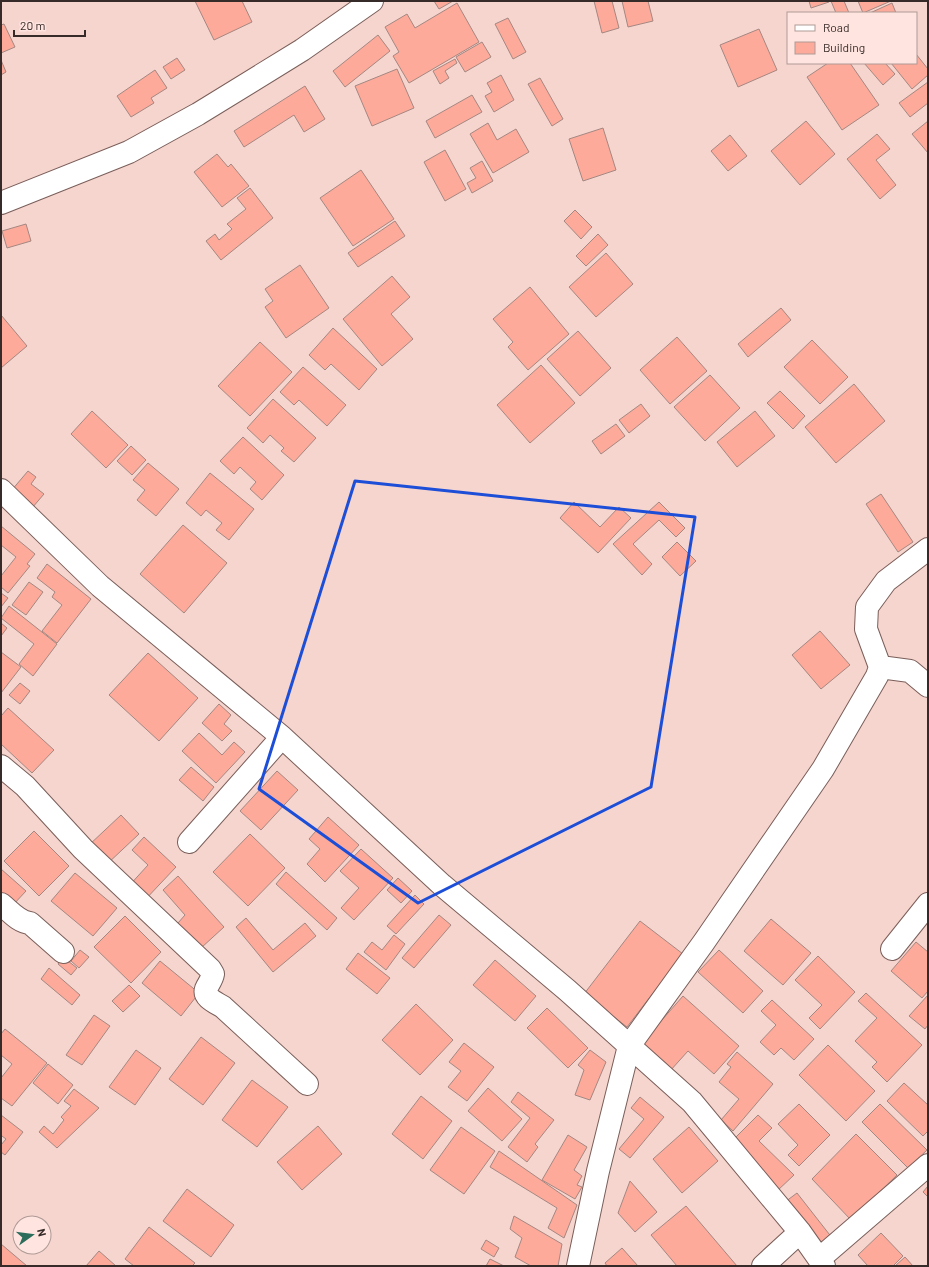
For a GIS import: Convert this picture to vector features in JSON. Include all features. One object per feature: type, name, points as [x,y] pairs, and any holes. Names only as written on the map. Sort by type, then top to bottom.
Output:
[{"type":"street","points":[[1,203],[129,152],[150,141],[198,114],[302,50],[372,1]]},
{"type":"street","points":[[1,490],[100,586],[282,737],[442,885],[567,990],[692,1102],[800,1232],[821,1263],[928,1165]]},
{"type":"street","points":[[578,1266],[598,1171],[630,1046],[704,942],[823,769],[877,676],[880,667],[866,629],[867,607],[886,580],[928,548]]},
{"type":"street","points":[[880,667],[910,671],[928,686]]},
{"type":"street","points":[[189,842],[282,737]]},
{"type":"street","points":[[1,766],[25,786],[83,849],[210,969],[213,974],[206,990],[206,994],[210,999],[223,1007],[307,1084]]},
{"type":"street","points":[[1,904],[23,922],[30,923],[63,952]]},
{"type":"street","points":[[892,950],[928,904]]},
{"type":"street","points":[[763,1266],[800,1232]]},
{"type":"highlighted area","points":[[355,481],[695,517],[651,787],[418,903],[259,789]]},
{"type":"building","points":[[195,1],[242,1],[252,22],[214,40]]},
{"type":"building","points":[[434,1],[453,1],[439,9]]},
{"type":"building","points":[[594,1],[612,1],[619,28],[602,33]]},
{"type":"building","points":[[622,1],[648,1],[653,21],[628,27]]},
{"type":"building","points":[[809,1],[829,1],[829,2],[811,8]]},
{"type":"building","points":[[831,1],[844,1],[849,12],[836,12]]},
{"type":"building","points":[[858,1],[891,1],[865,12],[863,12]]},
{"type":"building","points":[[457,3],[479,42],[409,83],[393,56],[399,52],[385,27],[407,14],[415,28]]},
{"type":"building","points":[[892,3],[896,12],[872,12]]},
{"type":"building","points":[[508,18],[526,52],[513,59],[495,24]]},
{"type":"building","points":[[4,24],[15,47],[1,53],[1,25]]},
{"type":"building","points":[[759,29],[777,70],[738,87],[720,45]]},
{"type":"building","points":[[378,35],[390,51],[345,87],[333,71]]},
{"type":"building","points":[[482,42],[491,57],[465,72],[456,57]]},
{"type":"building","points":[[917,55],[928,69],[928,75],[912,89],[892,64],[917,64]]},
{"type":"building","points":[[177,58],[185,70],[171,79],[163,67]]},
{"type":"building","points":[[455,59],[457,63],[445,71],[449,78],[440,84],[433,71]]},
{"type":"building","points":[[1,60],[6,72],[1,75]]},
{"type":"building","points":[[826,64],[851,64],[879,105],[842,130],[807,77]]},
{"type":"building","points":[[865,64],[886,64],[895,74],[883,85]]},
{"type":"building","points":[[397,69],[414,108],[372,126],[355,86]]},
{"type":"building","points":[[155,70],[167,88],[151,98],[154,103],[131,117],[117,96]]},
{"type":"building","points":[[501,75],[514,100],[494,112],[485,96],[492,92],[487,83]]},
{"type":"building","points":[[540,78],[563,119],[552,126],[528,84]]},
{"type":"building","points":[[928,82],[928,103],[910,117],[899,103]]},
{"type":"building","points":[[305,86],[325,119],[304,132],[294,115],[244,147],[234,131]]},
{"type":"building","points":[[472,95],[482,112],[435,138],[426,121]]},
{"type":"building","points":[[806,121],[835,154],[800,185],[771,151]]},
{"type":"building","points":[[928,121],[928,153],[912,134]]},
{"type":"building","points":[[488,123],[497,140],[516,129],[529,152],[493,173],[470,134]]},
{"type":"building","points":[[603,128],[616,170],[583,181],[569,139]]},
{"type":"building","points":[[877,134],[890,149],[876,160],[896,185],[880,199],[847,159]]},
{"type":"building","points":[[730,135],[747,156],[728,171],[711,151]]},
{"type":"building","points":[[445,150],[466,189],[445,201],[424,162]]},
{"type":"building","points":[[217,154],[228,167],[231,164],[249,186],[222,207],[194,172]]},
{"type":"building","points":[[482,161],[493,181],[472,193],[467,183],[476,178],[470,168]]},
{"type":"building","points":[[361,170],[394,219],[353,246],[320,198]]},
{"type":"building","points":[[250,188],[273,218],[221,260],[206,241],[215,234],[219,240],[232,229],[227,224],[246,209],[237,198]]},
{"type":"building","points":[[575,210],[592,227],[581,239],[564,221]]},
{"type":"building","points":[[395,221],[405,236],[358,267],[348,253]]},
{"type":"building","points":[[26,224],[31,241],[7,248],[2,231]]},
{"type":"building","points":[[598,234],[608,245],[586,266],[576,256]]},
{"type":"building","points":[[606,253],[633,284],[596,317],[569,287]]},
{"type":"building","points":[[300,265],[329,308],[286,338],[265,307],[273,301],[265,289]]},
{"type":"building","points":[[392,276],[410,297],[391,314],[413,339],[382,366],[343,319]]},
{"type":"building","points":[[530,287],[569,334],[528,370],[508,347],[513,342],[493,319]]},
{"type":"building","points":[[781,308],[791,320],[748,357],[738,344]]},
{"type":"building","points":[[1,315],[27,346],[1,368]]},
{"type":"building","points":[[333,328],[377,369],[359,390],[331,364],[325,370],[309,355]]},
{"type":"building","points":[[578,331],[611,368],[580,396],[547,359]]},
{"type":"building","points":[[677,337],[707,371],[670,404],[640,370]]},
{"type":"building","points":[[812,340],[848,377],[820,404],[784,367]]},
{"type":"building","points":[[260,342],[292,372],[250,416],[218,386]]},
{"type":"building","points":[[541,365],[575,403],[530,443],[497,405]]},
{"type":"building","points":[[303,367],[346,405],[327,426],[299,400],[294,405],[280,392]]},
{"type":"building","points":[[710,375],[740,408],[705,441],[674,407]]},
{"type":"building","points":[[854,384],[885,421],[836,463],[805,427]]},
{"type":"building","points":[[780,391],[805,416],[793,429],[767,403]]},
{"type":"building","points":[[273,399],[316,438],[294,462],[281,451],[284,448],[270,435],[263,443],[247,428]]},
{"type":"building","points":[[641,404],[650,416],[629,433],[619,420]]},
{"type":"building","points":[[92,411],[128,445],[106,468],[71,434]]},
{"type":"building","points":[[755,411],[775,436],[737,467],[717,442]]},
{"type":"building","points":[[616,424],[625,436],[601,454],[592,441]]},
{"type":"building","points":[[243,437],[284,475],[262,500],[250,489],[256,482],[240,467],[234,474],[220,461]]},
{"type":"building","points":[[131,446],[146,460],[132,475],[117,461]]},
{"type":"building","points":[[148,463],[179,489],[156,516],[137,500],[145,490],[133,480]]},
{"type":"building","points":[[28,471],[36,477],[31,484],[44,494],[32,508],[11,491]]},
{"type":"building","points":[[210,473],[254,509],[229,540],[216,530],[222,523],[206,510],[201,516],[186,503]]},
{"type":"building","points":[[881,494],[913,542],[898,552],[866,504]]},
{"type":"building","points":[[574,502],[600,527],[619,507],[631,518],[598,553],[560,518]]},
{"type":"building","points":[[659,502],[685,528],[676,537],[659,520],[633,544],[652,564],[642,575],[613,544]]},
{"type":"building","points":[[183,525],[227,563],[184,613],[140,574]]},
{"type":"building","points":[[1,526],[35,554],[27,564],[30,566],[8,593],[1,587],[1,576],[16,557],[1,545]]},
{"type":"building","points":[[677,542],[696,561],[680,576],[662,557]]},
{"type":"building","points":[[47,564],[91,599],[57,643],[42,631],[62,605],[52,597],[55,592],[37,578]]},
{"type":"building","points":[[29,582],[43,592],[26,615],[12,605]]},
{"type":"building","points":[[1,593],[8,598],[1,607]]},
{"type":"building","points":[[9,606],[57,644],[33,676],[19,664],[34,644],[1,618]]},
{"type":"building","points":[[1,623],[7,628],[1,636]]},
{"type":"building","points":[[820,631],[850,665],[821,689],[792,655]]},
{"type":"building","points":[[1,652],[21,667],[1,693]]},
{"type":"building","points":[[148,653],[198,698],[159,741],[109,695]]},
{"type":"building","points":[[20,683],[30,691],[20,704],[9,695]]},
{"type":"building","points":[[219,704],[231,715],[224,724],[232,731],[222,741],[202,723]]},
{"type":"building","points":[[8,708],[54,750],[32,773],[1,744],[1,716]]},
{"type":"building","points":[[199,733],[222,755],[234,742],[245,752],[216,783],[182,751]]},
{"type":"building","points":[[191,767],[214,787],[203,801],[179,780]]},
{"type":"building","points":[[277,771],[298,790],[261,830],[240,811]]},
{"type":"building","points":[[121,815],[139,834],[106,865],[88,846]]},
{"type":"building","points":[[328,817],[359,845],[325,882],[307,864],[320,849],[309,839]]},
{"type":"building","points":[[34,831],[69,866],[39,896],[4,861]]},
{"type":"building","points":[[250,834],[285,868],[248,906],[213,872]]},
{"type":"building","points":[[144,837],[176,867],[143,902],[127,888],[148,865],[132,850]]},
{"type":"building","points":[[361,849],[393,878],[354,920],[341,908],[359,888],[340,871]]},
{"type":"building","points":[[1,869],[26,891],[13,905],[1,895]]},
{"type":"building","points":[[286,872],[337,918],[327,930],[276,884]]},
{"type":"building","points":[[75,873],[117,908],[93,936],[51,901]]},
{"type":"building","points":[[178,876],[224,927],[201,948],[178,923],[185,915],[163,890]]},
{"type":"building","points":[[398,878],[412,891],[401,903],[387,890]]},
{"type":"building","points":[[415,895],[424,904],[396,934],[387,926]]},
{"type":"building","points":[[439,915],[451,925],[414,968],[402,958]]},
{"type":"building","points":[[125,916],[161,952],[131,983],[94,947]]},
{"type":"building","points":[[246,918],[273,950],[305,923],[316,936],[273,972],[236,927]]},
{"type":"building","points":[[771,919],[811,953],[783,985],[744,951]]},
{"type":"building","points":[[640,921],[683,954],[627,1027],[584,994]]},
{"type":"building","points":[[394,935],[405,944],[386,970],[364,952],[372,942],[382,950]]},
{"type":"building","points":[[916,942],[928,952],[928,991],[922,998],[891,971]]},
{"type":"building","points":[[80,950],[89,957],[79,968],[71,961]]},
{"type":"building","points":[[719,950],[763,991],[743,1013],[698,972]]},
{"type":"building","points":[[358,953],[390,978],[377,994],[346,969]]},
{"type":"building","points":[[818,956],[855,992],[820,1029],[809,1018],[822,1005],[795,980]]},
{"type":"building","points":[[63,957],[77,968],[71,975],[58,964]]},
{"type":"building","points":[[495,960],[536,996],[515,1021],[473,985]]},
{"type":"building","points":[[160,961],[199,993],[181,1016],[142,983]]},
{"type":"building","points":[[49,968],[80,995],[72,1005],[41,979]]},
{"type":"building","points":[[129,985],[140,996],[123,1012],[112,1001]]},
{"type":"building","points":[[866,993],[922,1045],[887,1082],[872,1067],[877,1062],[855,1041],[877,1018],[858,1001]]},
{"type":"building","points":[[928,995],[928,1025],[925,1029],[909,1016]]},
{"type":"building","points":[[683,996],[739,1046],[714,1074],[688,1051],[670,1071],[640,1045]]},
{"type":"building","points":[[772,1000],[814,1039],[794,1060],[781,1048],[774,1055],[760,1042],[776,1025],[761,1011]]},
{"type":"building","points":[[416,1004],[453,1040],[420,1075],[382,1040]]},
{"type":"building","points":[[547,1008],[588,1048],[568,1068],[527,1028]]},
{"type":"building","points":[[94,1015],[110,1026],[82,1065],[66,1055]]},
{"type":"building","points":[[5,1029],[47,1063],[12,1106],[1,1098],[1,1078],[12,1064],[1,1055],[1,1034]]},
{"type":"building","points":[[201,1037],[235,1063],[203,1105],[169,1079]]},
{"type":"building","points":[[464,1043],[494,1067],[467,1101],[448,1087],[461,1071],[449,1062]]},
{"type":"building","points":[[828,1045],[875,1091],[846,1121],[799,1075]]},
{"type":"building","points":[[136,1050],[161,1068],[135,1105],[109,1087]]},
{"type":"building","points":[[590,1050],[606,1062],[590,1100],[575,1095],[584,1070],[578,1065]]},
{"type":"building","points":[[737,1052],[773,1084],[733,1131],[721,1120],[739,1099],[719,1082],[731,1067],[727,1064]]},
{"type":"building","points":[[48,1064],[73,1085],[58,1104],[33,1083]]},
{"type":"building","points":[[252,1080],[288,1107],[257,1147],[222,1120]]},
{"type":"building","points":[[904,1083],[928,1105],[928,1131],[923,1136],[887,1101]]},
{"type":"building","points":[[488,1088],[522,1119],[502,1141],[468,1111]]},
{"type":"building","points":[[74,1089],[99,1108],[57,1148],[39,1132],[44,1126],[53,1134],[64,1120],[61,1117],[71,1106],[64,1101]]},
{"type":"building","points":[[518,1092],[554,1120],[535,1144],[538,1147],[527,1162],[508,1147],[530,1118],[511,1102]]},
{"type":"building","points":[[421,1096],[452,1121],[423,1159],[392,1134]]},
{"type":"building","points":[[640,1097],[664,1117],[630,1158],[619,1149],[644,1119],[631,1108]]},
{"type":"building","points":[[799,1104],[830,1135],[799,1166],[788,1155],[798,1145],[778,1124]]},
{"type":"building","points":[[880,1104],[927,1150],[908,1168],[862,1122]]},
{"type":"building","points":[[1,1115],[23,1132],[5,1155],[1,1152],[1,1145],[6,1139],[2,1136],[1,1137]]},
{"type":"building","points":[[758,1115],[772,1128],[759,1141],[794,1175],[777,1191],[730,1143]]},
{"type":"building","points":[[318,1126],[342,1154],[302,1190],[277,1162]]},
{"type":"building","points":[[461,1127],[495,1151],[464,1194],[430,1170]]},
{"type":"building","points":[[689,1127],[718,1161],[682,1193],[653,1159]]},
{"type":"building","points":[[856,1134],[897,1175],[851,1220],[812,1179]]},
{"type":"building","points":[[568,1135],[587,1147],[574,1170],[582,1176],[577,1185],[582,1187],[575,1199],[542,1180]]},
{"type":"building","points":[[499,1151],[577,1205],[564,1238],[548,1228],[557,1208],[490,1167]]},
{"type":"building","points":[[630,1181],[657,1212],[635,1232],[618,1213]]},
{"type":"building","points":[[928,1186],[928,1197],[923,1192]]},
{"type":"building","points":[[187,1189],[234,1225],[211,1257],[163,1221]]},
{"type":"building","points":[[797,1193],[833,1239],[821,1248],[785,1202]]},
{"type":"building","points":[[686,1206],[737,1266],[677,1266],[651,1235]]},
{"type":"building","points":[[514,1216],[562,1244],[558,1266],[531,1266],[515,1257],[522,1238],[510,1229]]},
{"type":"building","points":[[149,1227],[195,1263],[192,1266],[134,1266],[125,1259]]},
{"type":"building","points":[[881,1233],[903,1256],[893,1266],[868,1266],[858,1255]]},
{"type":"building","points":[[486,1240],[499,1248],[494,1257],[481,1249]]},
{"type":"building","points":[[1,1244],[12,1255],[27,1266],[3,1266],[1,1264]]},
{"type":"building","points":[[622,1248],[638,1266],[607,1266],[605,1263]]},
{"type":"building","points":[[99,1251],[116,1266],[86,1266]]},
{"type":"building","points":[[905,1257],[913,1266],[895,1266]]},
{"type":"building","points":[[490,1259],[504,1266],[486,1266]]}]
